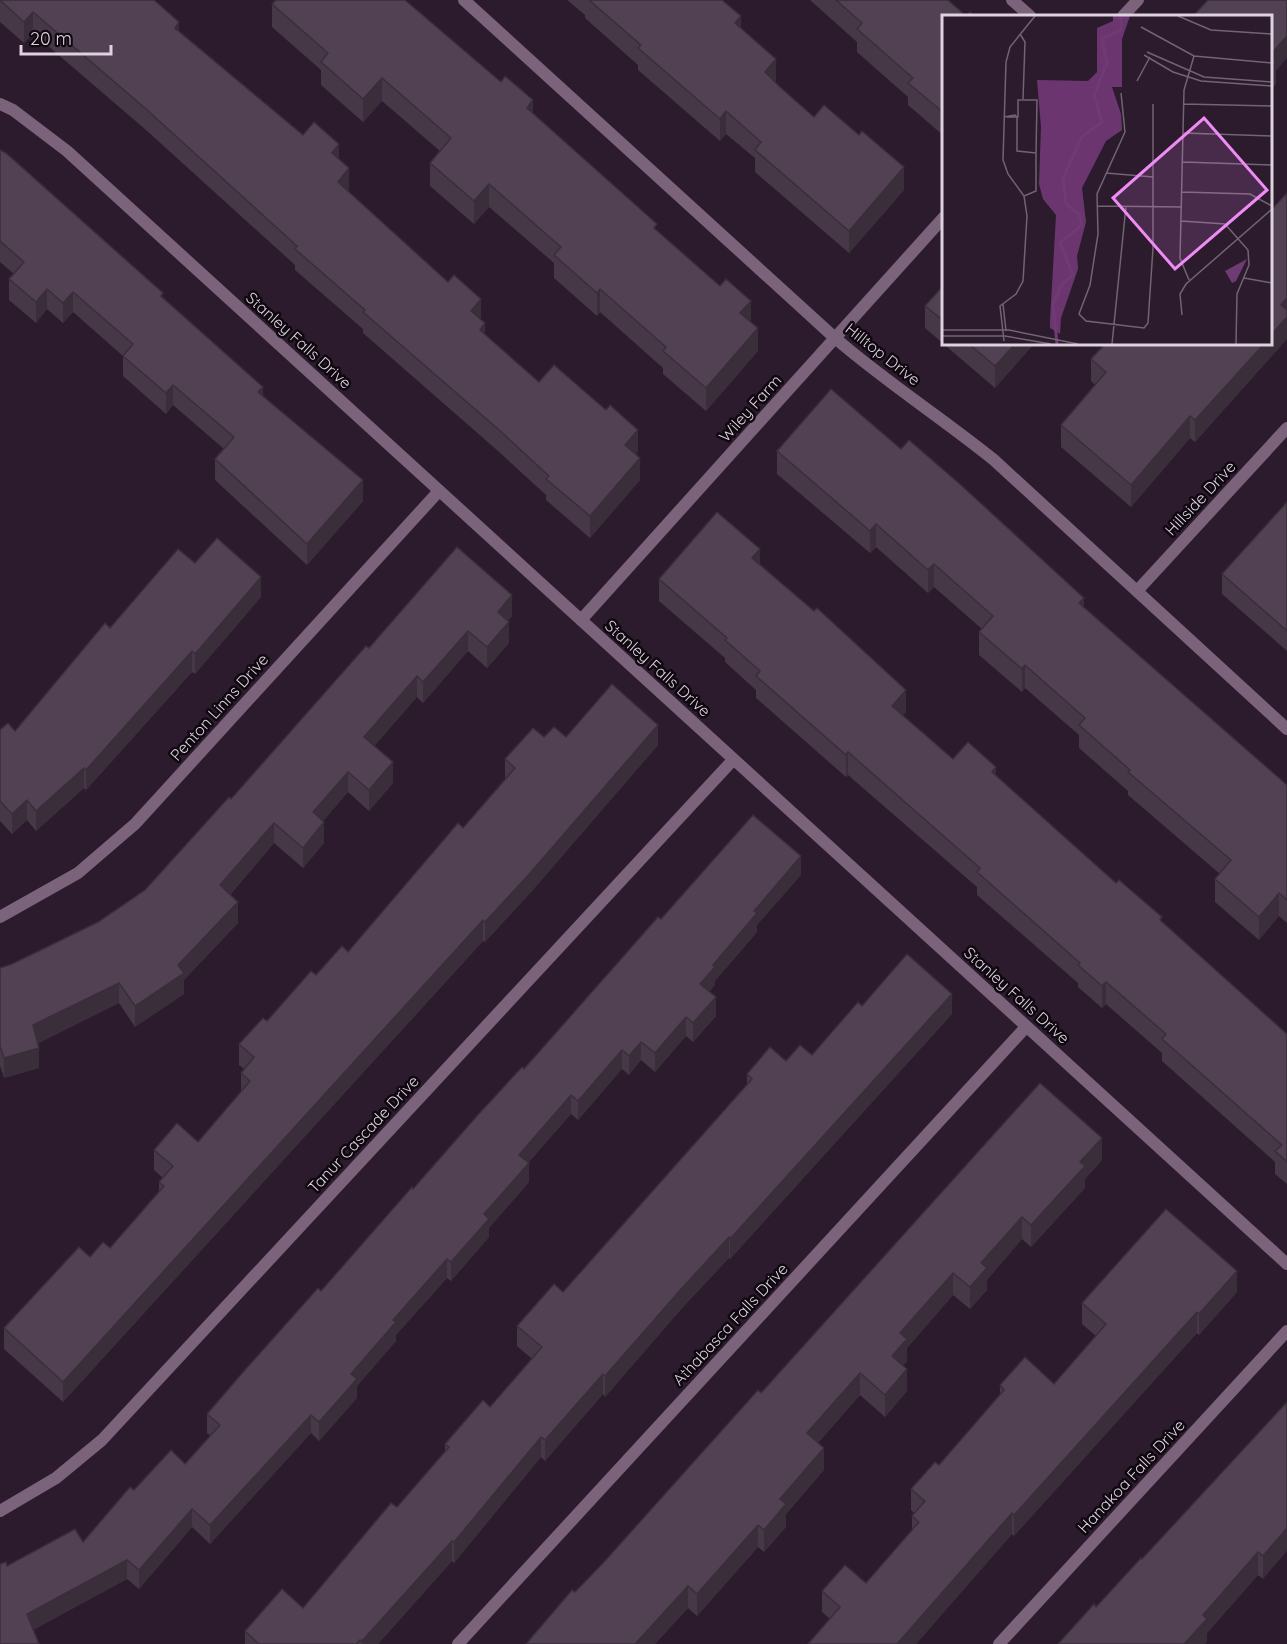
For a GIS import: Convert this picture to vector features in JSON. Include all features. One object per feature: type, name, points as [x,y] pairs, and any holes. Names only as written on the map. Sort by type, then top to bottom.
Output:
[{"type":"street","name":"Hilltop Drive","points":[[464,0],[874,372],[947,422],[994,460],[1287,729]]},
{"type":"street","points":[[1012,0],[1029,15]]},
{"type":"street","points":[[1124,15],[1138,0]]},
{"type":"street","name":"Stanley Falls Drive","points":[[0,104],[13,110],[67,152],[1287,1264]]},
{"type":"street","name":"Wiley Farm","points":[[580,620],[942,219]]},
{"type":"street","name":"Hillside Drive","points":[[1137,591],[1287,428]]},
{"type":"street","name":"Penton Linns Drive","points":[[0,917],[78,873],[135,824],[439,491]]},
{"type":"street","name":"Tanur Cascade Drive","points":[[0,1510],[56,1478],[102,1440],[734,760]]},
{"type":"street","name":"Athabasca Falls Drive","points":[[458,1644],[1026,1027]]},
{"type":"street","name":"Hanakoa Falls Drive","points":[[999,1644],[1287,1331]]},
{"type":"building","points":[[0,0],[154,0],[179,22],[175,28],[303,135],[314,122],[339,144],[332,153],[349,168],[338,182],[448,282],[454,275],[481,299],[471,311],[485,323],[480,330],[539,382],[554,365],[606,410],[610,405],[638,430],[625,445],[640,458],[590,516],[546,479],[549,476],[498,429],[363,312],[365,310],[295,249],[297,246],[146,109],[33,12],[24,22]]},
{"type":"building","points":[[276,0],[405,0],[501,82],[505,76],[533,100],[527,108],[657,224],[654,228],[720,286],[726,279],[751,301],[740,313],[758,328],[706,388],[663,351],[666,347],[600,289],[597,293],[554,255],[561,247],[489,184],[474,201],[430,163],[451,138],[382,78],[363,99],[321,62],[328,53],[272,4]]},
{"type":"building","points":[[589,0],[722,0],[741,16],[735,23],[776,59],[765,72],[780,87],[814,117],[824,105],[859,135],[862,131],[904,167],[849,231],[755,150],[761,142],[726,111],[720,119],[638,48],[641,45]]},
{"type":"building","points":[[836,0],[948,0],[965,15],[942,15],[942,111],[908,83],[913,78],[857,29],[862,23]]},
{"type":"building","points":[[1208,0],[1287,0],[1287,36],[1272,53],[1272,15],[1194,15]]},
{"type":"building","points":[[0,150],[163,293],[161,296],[263,387],[258,392],[363,480],[307,544],[215,459],[234,437],[173,385],[166,393],[123,356],[133,344],[73,292],[63,303],[47,289],[36,302],[9,279],[24,262],[0,241]]},
{"type":"building","points":[[1287,193],[1287,298],[1281,305],[1287,310],[1287,317],[1272,334],[1272,209]]},
{"type":"building","points":[[942,287],[942,319],[925,306]]},
{"type":"building","points":[[970,345],[1014,345],[995,366]]},
{"type":"building","points":[[1104,345],[1263,345],[1195,420],[1190,416],[1131,485],[1061,425],[1106,372],[1091,359]]},
{"type":"building","points":[[831,389],[901,449],[909,440],[961,485],[1084,598],[1079,603],[1287,785],[1287,900],[1279,893],[1259,917],[1215,879],[1231,860],[1128,772],[1130,770],[1079,725],[1085,718],[1025,665],[1022,669],[979,632],[993,616],[934,564],[928,570],[876,524],[870,531],[777,451]]},
{"type":"building","points":[[1287,502],[1287,631],[1222,574]]},
{"type":"building","points":[[717,512],[760,549],[752,558],[814,611],[817,608],[906,690],[892,706],[953,759],[968,742],[996,767],[992,772],[1116,883],[1119,880],[1162,917],[1160,920],[1287,1034],[1287,1162],[1275,1151],[1282,1145],[1162,1039],[1166,1034],[1106,982],[1102,986],[1078,965],[1080,963],[977,872],[980,868],[848,752],[846,755],[756,676],[760,671],[725,640],[727,638],[659,579]]},
{"type":"building","points":[[217,538],[261,577],[195,654],[192,651],[86,770],[84,768],[36,811],[27,800],[12,814],[0,801],[0,730],[8,723],[15,731],[105,623],[110,628],[178,549],[195,563]]},
{"type":"building","points":[[457,547],[512,595],[498,612],[509,622],[487,647],[468,631],[423,682],[417,676],[364,737],[393,762],[369,790],[348,772],[313,812],[324,822],[303,848],[274,823],[220,885],[238,902],[178,965],[184,973],[135,1006],[119,983],[33,1025],[39,1048],[4,1058],[0,1046],[0,968],[98,922],[145,890],[229,797],[231,799],[366,646],[369,648]]},
{"type":"building","points":[[612,684],[658,725],[532,871],[485,922],[483,920],[63,1382],[4,1328],[79,1247],[90,1257],[103,1242],[110,1248],[164,1186],[159,1182],[173,1166],[154,1150],[177,1123],[198,1142],[250,1081],[241,1073],[254,1057],[239,1044],[263,1018],[267,1021],[311,971],[316,975],[342,946],[348,952],[458,823],[463,828],[515,768],[505,759],[533,728],[544,737],[554,727],[566,737]]},
{"type":"building","points":[[753,815],[801,856],[754,911],[757,913],[700,984],[716,997],[693,1023],[686,1017],[655,1053],[641,1042],[629,1056],[622,1050],[578,1101],[571,1095],[519,1155],[529,1163],[484,1214],[489,1219],[451,1262],[447,1259],[393,1320],[396,1322],[351,1374],[357,1379],[319,1422],[311,1415],[210,1525],[192,1509],[139,1570],[127,1560],[27,1614],[39,1644],[0,1644],[0,1564],[6,1562],[7,1566],[75,1529],[83,1542],[130,1487],[134,1490],[171,1450],[185,1464],[220,1425],[207,1414],[244,1371],[318,1288],[321,1291],[412,1187],[413,1189],[522,1067],[524,1069],[658,917],[661,919]]},
{"type":"building","points":[[907,954],[952,994],[730,1239],[729,1237],[683,1287],[605,1376],[603,1374],[545,1440],[541,1437],[454,1542],[452,1541],[362,1641],[356,1644],[259,1644],[245,1631],[282,1589],[303,1608],[391,1503],[397,1507],[449,1447],[445,1444],[483,1400],[490,1407],[542,1347],[517,1326],[554,1284],[563,1292],[752,1079],[747,1074],[770,1047],[786,1061],[800,1045],[812,1055],[858,1002],[862,1006]]},
{"type":"building","points":[[1040,1083],[1102,1138],[1080,1162],[1085,1166],[1031,1225],[1022,1217],[981,1263],[987,1268],[970,1287],[953,1273],[900,1333],[907,1339],[892,1356],[907,1369],[885,1395],[860,1373],[807,1433],[824,1448],[780,1499],[786,1504],[764,1530],[758,1525],[697,1594],[688,1586],[635,1644],[526,1644],[572,1590],[575,1592],[604,1562],[758,1390],[761,1393]]},
{"type":"building","points":[[1166,1209],[1237,1271],[1199,1314],[1197,1312],[1014,1515],[1012,1513],[897,1644],[808,1644],[840,1607],[822,1591],[845,1565],[866,1583],[919,1522],[912,1516],[925,1501],[911,1489],[935,1462],[939,1465],[1004,1390],[1000,1385],[1025,1357],[1054,1384],[1106,1324],[1082,1303]]},
{"type":"building","points":[[1287,1402],[1287,1528],[1263,1556],[1258,1552],[1203,1615],[1207,1619],[1184,1644],[1058,1644],[1094,1604],[1096,1607],[1142,1559]]}]
